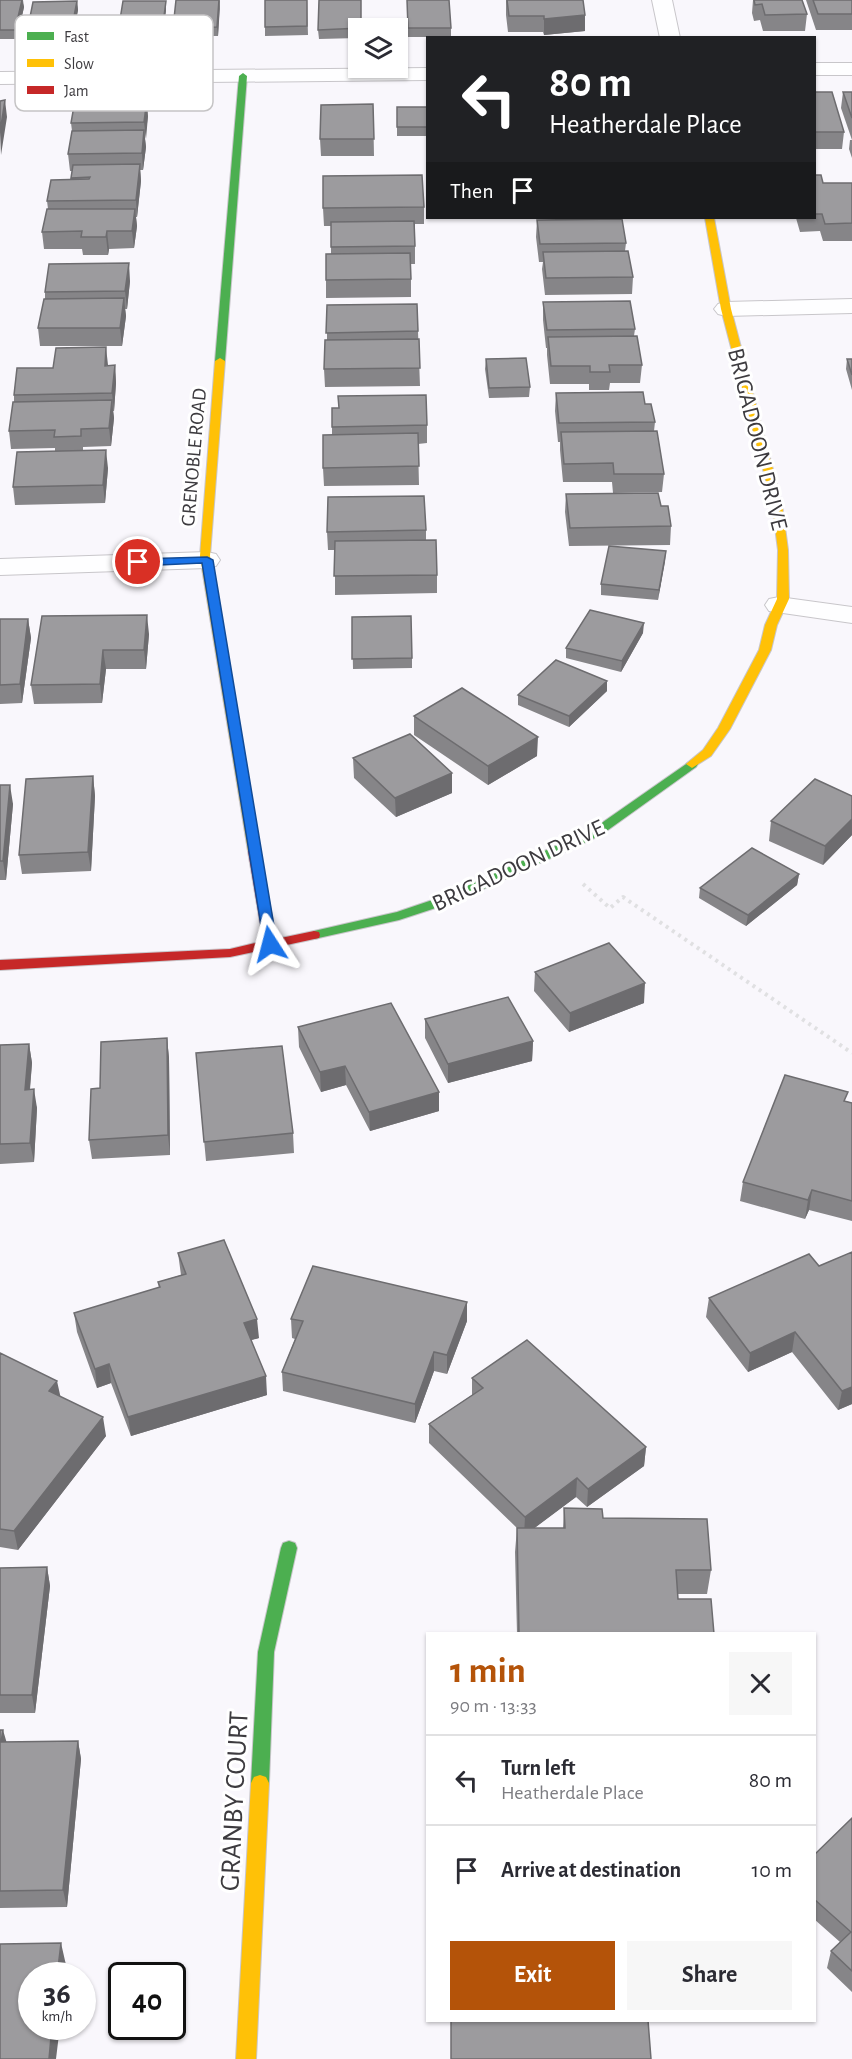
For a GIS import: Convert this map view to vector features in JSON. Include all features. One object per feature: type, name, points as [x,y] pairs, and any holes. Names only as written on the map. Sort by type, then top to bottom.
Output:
[{"type":"street","points":[[662,0],[670,36]]},
{"type":"street","points":[[816,69],[852,69]]},
{"type":"street","points":[[213,76],[426,74]]},
{"type":"street","name":"GRENOBLE ROAD","points":[[243,76],[205,556],[270,944]]},
{"type":"street","points":[[0,78],[15,78]]},
{"type":"street","name":"BRIGADOON DRIVE","points":[[0,965],[230,953],[399,916],[452,898],[597,832],[707,753],[724,729],[737,700],[753,677],[765,650],[771,625],[783,599],[782,528],[726,309],[708,219]]},
{"type":"street","points":[[726,309],[852,306]]},
{"type":"street","points":[[0,567],[207,560]]},
{"type":"street","points":[[779,605],[852,615]]},
{"type":"street","name":"GRANBY COURT","points":[[246,2059],[266,1652],[289,1548]]},
{"type":"path","points":[[549,854],[610,908],[623,897],[852,1053]]},
{"type":"building","points":[[0,0],[22,0],[18,15],[15,15],[15,30],[0,30]]},
{"type":"building","points":[[176,0],[219,0],[217,27],[213,27],[213,15],[174,15]]},
{"type":"building","points":[[265,0],[307,0],[307,26],[265,27]]},
{"type":"building","points":[[319,0],[361,0],[361,18],[348,18],[348,29],[318,30]]},
{"type":"building","points":[[407,0],[449,0],[451,28],[408,28]]},
{"type":"building","points":[[507,0],[583,0],[585,15],[544,19],[544,16],[509,16]]},
{"type":"building","points":[[754,0],[802,0],[807,14],[765,15],[762,4],[755,5]]},
{"type":"building","points":[[813,0],[852,0],[852,14],[818,14]]},
{"type":"building","points":[[77,1],[74,15],[30,15],[33,2]]},
{"type":"building","points":[[123,1],[166,1],[164,15],[121,15]]},
{"type":"building","points":[[816,92],[832,92],[844,132],[816,132]]},
{"type":"building","points":[[843,92],[852,92],[852,118]]},
{"type":"building","points":[[5,100],[0,132],[0,101]]},
{"type":"building","points":[[373,104],[374,139],[320,139],[321,105]]},
{"type":"building","points":[[397,107],[426,107],[426,127],[397,127]]},
{"type":"building","points":[[73,111],[145,111],[144,122],[71,123]]},
{"type":"building","points":[[144,130],[142,153],[68,154],[72,131]]},
{"type":"building","points":[[140,164],[136,200],[47,201],[51,180],[89,179],[90,177],[71,178],[73,165]]},
{"type":"building","points":[[422,175],[424,207],[323,208],[323,176]]},
{"type":"building","points":[[816,175],[821,175],[823,183],[852,183],[852,223],[825,224],[822,214],[816,214]]},
{"type":"building","points":[[47,209],[135,209],[132,231],[107,231],[106,237],[81,237],[82,231],[42,232]]},
{"type":"building","points":[[622,219],[626,243],[540,244],[537,220]]},
{"type":"building","points":[[414,221],[415,246],[331,247],[331,222]]},
{"type":"building","points":[[628,251],[633,277],[546,278],[543,252]]},
{"type":"building","points":[[410,253],[411,279],[326,280],[326,254]]},
{"type":"building","points":[[129,263],[125,291],[45,292],[49,264]]},
{"type":"building","points":[[124,298],[120,328],[38,328],[44,299]]},
{"type":"building","points":[[630,301],[635,329],[547,330],[543,302]]},
{"type":"building","points":[[417,304],[418,331],[326,333],[327,305]]},
{"type":"building","points":[[637,336],[642,365],[609,365],[610,372],[590,372],[590,366],[551,366],[548,337]]},
{"type":"building","points":[[419,339],[420,368],[324,369],[325,340]]},
{"type":"building","points":[[106,347],[105,366],[115,365],[112,393],[14,395],[17,368],[53,368],[56,348]]},
{"type":"building","points":[[526,358],[530,387],[489,388],[486,359]]},
{"type":"building","points":[[847,359],[852,359],[852,375]]},
{"type":"building","points":[[643,392],[645,404],[651,404],[655,422],[559,423],[556,393]]},
{"type":"building","points":[[426,395],[427,425],[332,427],[332,408],[339,408],[338,396]]},
{"type":"building","points":[[112,400],[109,428],[81,429],[81,436],[54,437],[55,430],[9,431],[13,402]]},
{"type":"building","points":[[657,431],[664,474],[614,474],[613,463],[564,464],[561,432]]},
{"type":"building","points":[[418,433],[419,466],[323,468],[323,435]]},
{"type":"building","points":[[106,450],[103,485],[13,487],[17,452]]},
{"type":"building","points":[[658,493],[661,506],[668,506],[671,526],[570,528],[566,494]]},
{"type":"building","points":[[424,496],[426,530],[327,532],[328,497]]},
{"type":"building","points":[[436,540],[437,575],[334,576],[335,541]]},
{"type":"building","points":[[609,546],[666,551],[659,590],[601,584]]},
{"type":"building","points":[[590,610],[644,623],[622,661],[566,648]]},
{"type":"building","points":[[147,615],[144,650],[103,650],[100,684],[31,685],[42,616]]},
{"type":"building","points":[[411,616],[412,658],[352,659],[352,617]]},
{"type":"building","points":[[0,619],[28,619],[20,684],[0,685]]},
{"type":"building","points":[[556,660],[607,681],[569,716],[518,695]]},
{"type":"building","points":[[462,688],[538,737],[488,766],[414,716]]},
{"type":"building","points":[[410,734],[452,773],[395,798],[353,758]]},
{"type":"building","points":[[93,776],[88,852],[19,855],[26,779]]},
{"type":"building","points":[[815,779],[852,796],[852,819],[825,846],[771,821]]},
{"type":"building","points":[[0,785],[10,785],[3,861],[0,861]]},
{"type":"building","points":[[752,848],[799,874],[748,915],[700,888]]},
{"type":"building","points":[[609,943],[645,983],[570,1013],[535,972]]},
{"type":"building","points":[[508,997],[533,1041],[448,1064],[425,1019]]},
{"type":"building","points":[[391,1003],[439,1092],[369,1112],[345,1066],[320,1072],[298,1027]]},
{"type":"building","points":[[167,1038],[168,1135],[89,1140],[91,1089],[100,1088],[101,1042]]},
{"type":"building","points":[[29,1044],[25,1090],[34,1089],[30,1143],[0,1144],[0,1045]]},
{"type":"building","points":[[282,1046],[293,1133],[204,1142],[196,1053]]},
{"type":"building","points":[[785,1075],[848,1092],[844,1101],[852,1103],[852,1201],[812,1190],[808,1200],[743,1182]]},
{"type":"building","points":[[224,1240],[257,1319],[244,1323],[266,1376],[128,1417],[109,1364],[95,1369],[74,1313],[160,1287],[158,1282],[186,1274],[178,1253]]},
{"type":"building","points":[[852,1252],[852,1387],[842,1391],[795,1332],[750,1353],[709,1298],[809,1254],[819,1266]]},
{"type":"building","points":[[313,1266],[467,1302],[447,1355],[434,1352],[415,1404],[282,1372],[303,1321],[291,1319]]},
{"type":"building","points":[[527,1340],[646,1447],[588,1489],[577,1478],[525,1517],[429,1424],[483,1388],[472,1378]]},
{"type":"building","points":[[0,1353],[57,1381],[49,1391],[103,1417],[14,1531],[0,1529]]},
{"type":"building","points":[[564,1508],[602,1509],[603,1518],[707,1519],[711,1570],[676,1570],[678,1599],[711,1599],[714,1632],[519,1632],[517,1528],[565,1528]]},
{"type":"building","points":[[47,1567],[32,1695],[0,1695],[0,1568]]},
{"type":"building","points":[[0,1730],[3,1730],[1,1742],[78,1741],[63,1890],[0,1891]]},
{"type":"building","points":[[852,1818],[852,1971],[831,1951],[851,1932],[816,1901],[816,1853]]},
{"type":"building","points":[[61,1943],[59,1962],[18,1962],[18,2040],[51,2040],[49,2059],[0,2059],[0,1944]]},
{"type":"building","points":[[451,2022],[648,2022],[651,2059],[451,2059]]},
{"type":"traffic: fast","points":[[220,361],[243,76]]},
{"type":"traffic: fast","points":[[314,935],[399,916],[452,898],[597,832],[692,764]]},
{"type":"traffic: fast","points":[[260,1783],[266,1652],[289,1548]]},
{"type":"traffic: slow","points":[[692,764],[707,753],[724,729],[765,650],[771,625],[783,599],[783,550],[777,504],[726,309],[709,219]]},
{"type":"traffic: slow","points":[[220,361],[205,556],[254,851]]},
{"type":"traffic: slow","points":[[246,2059],[260,1783]]},
{"type":"traffic: jam","points":[[254,851],[270,944]]},
{"type":"traffic: jam","points":[[0,965],[230,953],[314,935]]},
{"type":"route","points":[[138,562],[207,560],[270,944]]}]
